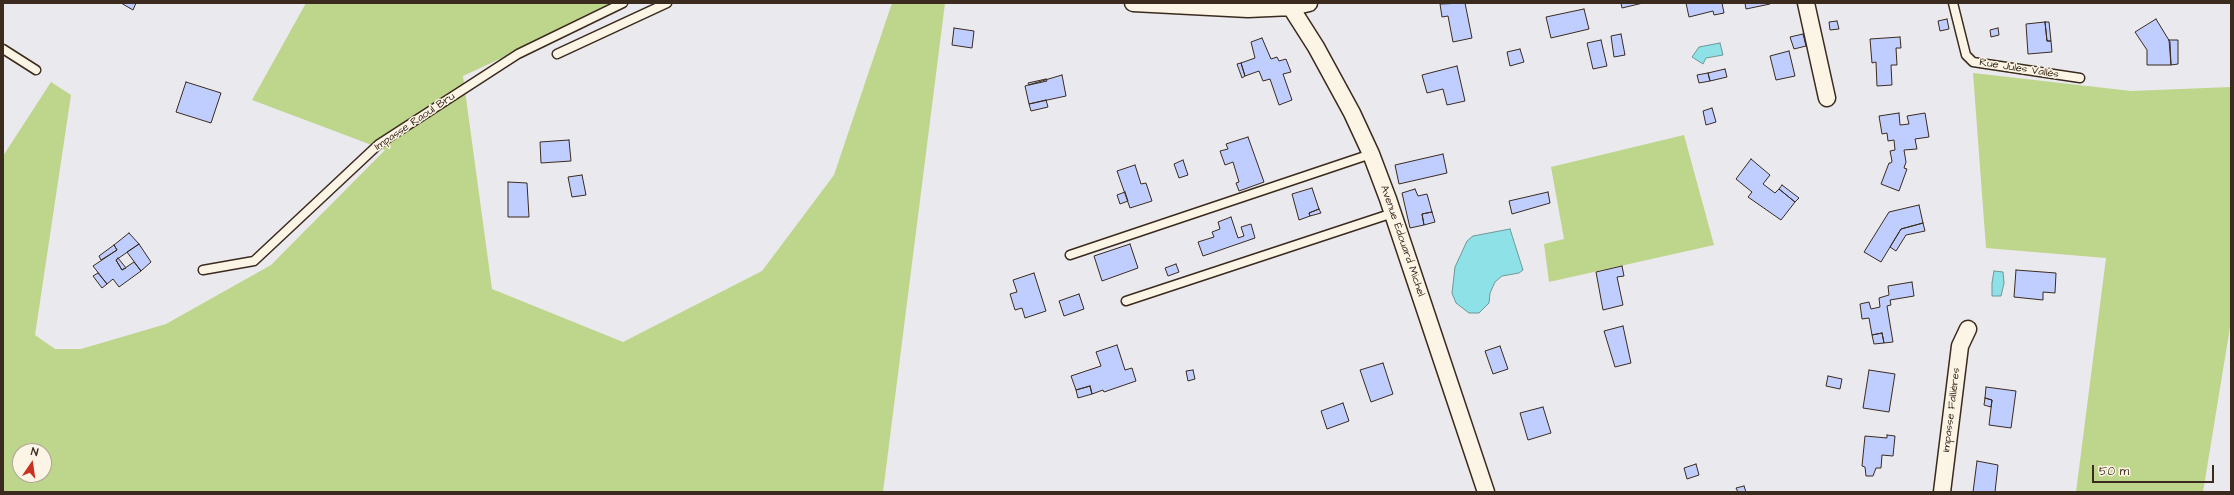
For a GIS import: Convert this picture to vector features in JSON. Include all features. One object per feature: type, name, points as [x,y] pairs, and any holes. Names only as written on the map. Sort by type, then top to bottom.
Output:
[{"type":"street","points":[[1133,3],[1248,9],[1310,3]]},
{"type":"street","points":[[1806,3],[1827,98]]},
{"type":"street","name":"Avenue Édouard Michel","points":[[1290,5],[1352,113],[1371,154],[1393,213],[1486,492]]},
{"type":"street","name":"Impasse Fallières","points":[[1942,492],[1960,346],[1968,329]]},
{"type":"lane","name":"Impasse Raoul Bru","points":[[203,270],[254,261],[379,144],[518,54],[623,3]]},
{"type":"lane","points":[[557,54],[667,3]]},
{"type":"lane","name":"Rue Jules Vallès","points":[[1953,3],[1966,55],[1973,62],[2080,78]]},
{"type":"lane","points":[[3,49],[36,70]]},
{"type":"lane","points":[[1070,255],[1371,154]]},
{"type":"lane","points":[[1126,301],[1393,213]]},
{"type":"green space","points":[[306,3],[620,3],[463,76],[492,289],[623,342],[762,271],[834,175],[892,3],[945,3],[883,492],[3,492],[3,156],[51,82],[71,95],[35,335],[55,349],[81,349],[166,324],[271,265],[385,150],[252,100]]},
{"type":"green space","points":[[1973,73],[2131,91],[2231,87],[2231,321],[2203,492],[2076,492],[2106,258],[1986,248]]},
{"type":"green space","points":[[1684,135],[1714,245],[1549,282],[1544,244],[1564,239],[1551,167]]},
{"type":"water","points":[[1720,43],[1723,55],[1706,58],[1703,64],[1692,57],[1699,47]]},
{"type":"water","points":[[1510,229],[1523,270],[1519,273],[1502,276],[1495,282],[1490,293],[1489,303],[1479,313],[1469,313],[1456,303],[1452,293],[1455,267],[1467,241],[1473,236]]},
{"type":"water","points":[[1994,271],[2003,272],[2004,283],[2001,296],[1992,296]]},
{"type":"building","points":[[121,3],[136,3],[133,10]]},
{"type":"building","points":[[1465,3],[1472,38],[1453,42],[1448,16],[1442,17],[1440,4]]},
{"type":"building","points":[[1621,3],[1643,3],[1622,8]]},
{"type":"building","points":[[1686,3],[1722,3],[1724,13],[1714,15],[1713,11],[1689,17]]},
{"type":"building","points":[[1745,3],[1770,3],[1770,4],[1746,9]]},
{"type":"building","points":[[1584,9],[1589,29],[1551,38],[1546,17]]},
{"type":"building","points":[[1947,19],[1949,29],[1940,31],[1938,21]]},
{"type":"building","points":[[2156,19],[2170,42],[2171,65],[2147,65],[2147,50],[2135,32]]},
{"type":"building","points":[[1837,21],[1839,29],[1830,30],[1829,22]]},
{"type":"building","points":[[2045,22],[2049,22],[2051,41],[2047,41]]},
{"type":"building","points":[[2045,22],[2047,41],[2051,41],[2052,52],[2028,54],[2026,24]]},
{"type":"building","points":[[954,28],[974,31],[972,48],[952,45]]},
{"type":"building","points":[[1998,28],[1999,35],[1991,37],[1990,30]]},
{"type":"building","points":[[1621,34],[1625,55],[1614,57],[1611,36]]},
{"type":"building","points":[[1803,34],[1806,46],[1794,49],[1790,37]]},
{"type":"building","points":[[1900,37],[1901,48],[1896,48],[1897,65],[1891,65],[1892,85],[1877,86],[1876,62],[1872,63],[1870,39]]},
{"type":"building","points":[[1262,38],[1271,59],[1277,57],[1279,61],[1286,59],[1291,72],[1283,74],[1292,100],[1279,105],[1270,79],[1263,81],[1259,71],[1245,76],[1241,63],[1255,58],[1251,42]]},
{"type":"building","points":[[1601,40],[1607,66],[1593,69],[1587,43]]},
{"type":"building","points":[[2169,40],[2178,40],[2178,64],[2171,65]]},
{"type":"building","points":[[1520,49],[1524,62],[1510,66],[1507,52]]},
{"type":"building","points":[[1789,51],[1795,76],[1776,80],[1770,56]]},
{"type":"building","points":[[1241,63],[1245,76],[1242,78],[1237,64]]},
{"type":"building","points":[[1457,66],[1465,101],[1447,105],[1443,89],[1427,93],[1422,75]]},
{"type":"building","points":[[1725,69],[1727,77],[1710,81],[1708,73]]},
{"type":"building","points":[[1708,73],[1710,81],[1699,83],[1697,75]]},
{"type":"building","points":[[1062,75],[1066,96],[1029,104],[1025,86]]},
{"type":"building","points":[[1046,79],[1047,81],[1029,85],[1028,83]]},
{"type":"building","points":[[186,82],[221,93],[211,123],[176,112]]},
{"type":"building","points":[[1046,100],[1048,107],[1031,111],[1029,104]]},
{"type":"building","points":[[1712,108],[1716,122],[1706,125],[1703,111]]},
{"type":"building","points":[[1899,113],[1900,125],[1909,124],[1907,116],[1925,113],[1929,137],[1915,139],[1917,149],[1904,150],[1906,162],[1904,168],[1907,169],[1899,191],[1881,184],[1889,163],[1892,161],[1890,151],[1895,150],[1894,140],[1888,141],[1887,133],[1882,134],[1879,116]]},
{"type":"building","points":[[1248,137],[1264,182],[1239,191],[1236,183],[1239,182],[1233,162],[1225,165],[1220,151],[1228,149],[1226,144]]},
{"type":"building","points":[[569,140],[571,161],[541,163],[540,142]]},
{"type":"building","points":[[1443,154],[1447,173],[1399,184],[1395,165]]},
{"type":"building","points":[[1751,159],[1770,175],[1763,184],[1775,193],[1779,189],[1795,202],[1781,220],[1748,197],[1752,192],[1736,179]]},
{"type":"building","points":[[1183,160],[1188,175],[1179,178],[1174,164]]},
{"type":"building","points":[[1135,165],[1141,184],[1146,183],[1152,201],[1130,208],[1117,171]]},
{"type":"building","points":[[582,175],[586,195],[572,197],[568,177]]},
{"type":"building","points":[[508,182],[527,183],[529,217],[508,217]]},
{"type":"building","points":[[1782,185],[1799,198],[1795,202],[1779,189]]},
{"type":"building","points":[[1312,188],[1319,209],[1309,213],[1310,216],[1299,220],[1292,194]]},
{"type":"building","points":[[1415,189],[1418,196],[1427,194],[1432,212],[1422,214],[1424,225],[1410,228],[1402,193]]},
{"type":"building","points":[[1125,192],[1128,201],[1120,204],[1117,195]]},
{"type":"building","points":[[1548,192],[1550,203],[1512,214],[1509,201]]},
{"type":"building","points":[[1919,205],[1923,223],[1901,229],[1881,262],[1864,252],[1889,212]]},
{"type":"building","points":[[1319,209],[1321,213],[1310,216],[1309,213]]},
{"type":"building","points":[[1432,212],[1435,222],[1424,225],[1422,214]]},
{"type":"building","points":[[1231,217],[1238,238],[1244,236],[1241,227],[1251,224],[1255,238],[1203,256],[1198,242],[1214,237],[1212,232],[1220,229],[1218,222]]},
{"type":"building","points":[[1923,223],[1925,231],[1906,235],[1896,251],[1890,247],[1901,229]]},
{"type":"building","points":[[129,233],[139,244],[116,260],[122,270],[134,262],[141,271],[119,287],[113,279],[107,284],[93,266],[117,250],[114,245]]},
{"type":"building","points":[[139,244],[151,262],[141,271],[127,252]]},
{"type":"building","points":[[1130,244],[1138,268],[1102,281],[1094,256]]},
{"type":"building","points":[[114,245],[117,250],[101,260],[99,256]]},
{"type":"building","points":[[118,258],[126,268],[122,270],[116,260]]},
{"type":"building","points":[[1176,264],[1179,272],[1168,276],[1165,268]]},
{"type":"building","points":[[1622,266],[1624,276],[1617,277],[1623,305],[1603,310],[1596,272]]},
{"type":"building","points":[[2016,270],[2056,273],[2055,293],[2043,292],[2043,300],[2014,297]]},
{"type":"building","points":[[98,273],[107,284],[102,288],[93,276]]},
{"type":"building","points":[[1034,273],[1046,311],[1025,318],[1022,308],[1015,310],[1010,294],[1017,292],[1013,280]]},
{"type":"building","points":[[1912,282],[1914,296],[1890,300],[1891,305],[1887,306],[1893,342],[1884,343],[1882,333],[1872,335],[1869,318],[1862,319],[1860,304],[1869,302],[1871,309],[1880,307],[1879,298],[1889,295],[1888,286]]},
{"type":"building","points":[[1079,294],[1084,309],[1064,316],[1059,301]]},
{"type":"building","points":[[1623,326],[1631,363],[1615,367],[1604,331]]},
{"type":"building","points":[[1882,333],[1884,343],[1874,344],[1872,335]]},
{"type":"building","points":[[1117,345],[1125,370],[1132,368],[1136,381],[1104,392],[1103,390],[1092,394],[1090,386],[1076,390],[1071,376],[1101,366],[1096,352]]},
{"type":"building","points":[[1500,346],[1508,369],[1493,374],[1485,351]]},
{"type":"building","points":[[1383,363],[1393,394],[1371,402],[1360,370]]},
{"type":"building","points":[[1193,370],[1195,379],[1188,381],[1186,371]]},
{"type":"building","points":[[1869,370],[1895,374],[1889,412],[1863,408]]},
{"type":"building","points":[[1828,376],[1842,379],[1840,389],[1826,386]]},
{"type":"building","points":[[1090,386],[1092,394],[1078,398],[1076,390]]},
{"type":"building","points":[[1986,387],[2016,391],[2011,428],[1989,425],[1992,400],[1985,398]]},
{"type":"building","points":[[1985,398],[1992,400],[1991,407],[1984,405]]},
{"type":"building","points":[[1343,403],[1349,421],[1327,429],[1321,411]]},
{"type":"building","points":[[1543,407],[1551,433],[1528,440],[1520,413]]},
{"type":"building","points":[[1887,435],[1895,436],[1893,456],[1882,455],[1881,468],[1876,468],[1873,476],[1866,476],[1865,467],[1862,466],[1865,436],[1887,438]]},
{"type":"building","points":[[1977,461],[1998,465],[1995,492],[1973,492]]},
{"type":"building","points":[[1696,464],[1699,475],[1687,479],[1684,468]]},
{"type":"building","points":[[1744,486],[1746,492],[1738,492],[1736,488]]}]
